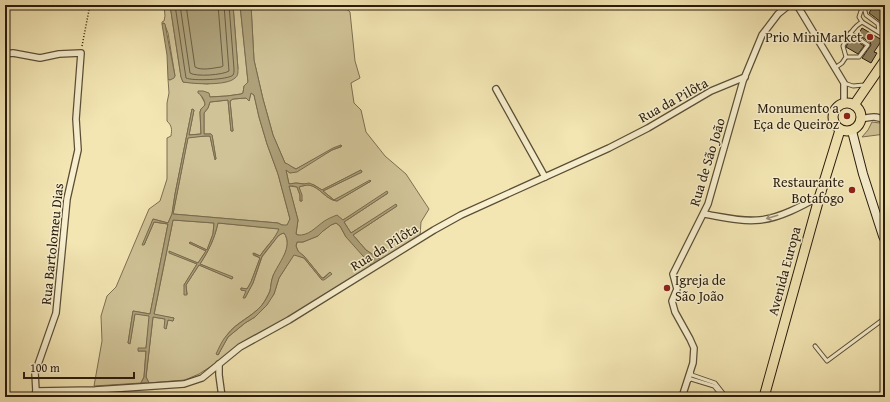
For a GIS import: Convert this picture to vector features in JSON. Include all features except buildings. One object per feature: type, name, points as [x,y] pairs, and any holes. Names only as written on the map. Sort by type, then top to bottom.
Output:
[{"type":"main road","points":[[854,105],[885,60]]},
{"type":"main road","points":[[848,102],[854,105],[860,111],[861,119],[857,127],[852,130],[840,130],[836,127],[832,119],[832,115],[836,107],[840,104],[848,102]]},
{"type":"main road","name":"Avenida Europa","points":[[764,397],[820,195],[840,130]]},
{"type":"main road","points":[[852,130],[863,174],[885,240]]},
{"type":"street","name":"Rua de São João","points":[[682,397],[693,363],[694,348],[675,312],[672,301],[677,289],[673,274],[708,204],[743,81],[762,35],[778,14],[789,5]]},
{"type":"street","points":[[796,5],[844,83],[844,103]]},
{"type":"street","points":[[5,54],[14,53],[40,58],[59,54],[81,53]]},
{"type":"street","name":"Rua Bartolomeu Dias","points":[[35,394],[35,373],[56,313],[67,199],[78,150],[76,119],[81,53]]},
{"type":"street","name":"Rua da Pilôta","points":[[35,394],[184,384],[202,378],[240,347],[288,320],[461,215],[609,148],[648,128],[711,91],[745,77]]},
{"type":"street","points":[[496,89],[545,177]]},
{"type":"street","points":[[861,119],[873,117],[885,121]]},
{"type":"street","points":[[704,214],[726,218],[760,220],[772,218],[800,207],[820,195]]},
{"type":"street","points":[[219,364],[222,397]]},
{"type":"lane","points":[[865,6],[859,17],[862,22],[884,34],[885,39]]},
{"type":"lane","points":[[865,6],[866,15],[878,24],[879,32]]},
{"type":"lane","points":[[835,68],[842,63],[846,57],[843,46],[850,33],[857,24],[862,22]]},
{"type":"lane","points":[[846,57],[860,57],[868,45],[850,33]]},
{"type":"lane","points":[[844,83],[853,86],[868,84]]},
{"type":"lane","points":[[815,346],[827,361],[885,318]]},
{"type":"lane","points":[[690,371],[692,375],[715,382],[726,397]]},
{"type":"lane","points":[[687,382],[691,379],[714,386],[723,397]]},
{"type":"path","points":[[81,53],[90,5]]},
{"type":"shaded area","points":[[164,5],[170,5],[183,82],[208,84],[238,69],[233,5],[240,5],[248,82],[244,86],[243,93],[241,94],[209,97],[200,94],[205,103],[200,112],[201,134],[189,135],[194,110],[192,109],[172,214],[168,223],[153,219],[144,245],[154,222],[168,224],[150,314],[133,311],[128,343],[130,343],[135,313],[150,316],[146,348],[138,351],[146,351],[144,377],[141,383],[94,386],[102,341],[101,316],[107,296],[116,287],[149,209],[160,201],[167,179],[167,138],[171,136],[172,131],[171,126],[167,121],[167,103],[169,93],[168,79],[170,80],[175,76],[168,33],[164,23],[162,24],[165,16]]},
{"type":"shaded area","points":[[251,5],[342,5],[350,12],[355,61],[360,78],[351,83],[354,103],[361,110],[366,132],[385,156],[406,174],[429,209],[421,222],[420,236],[381,260],[366,250],[353,235],[397,206],[396,205],[351,233],[344,222],[388,193],[343,220],[315,229],[310,233],[301,236],[296,234],[298,220],[289,186],[297,187],[300,195],[300,201],[302,201],[299,187],[309,185],[313,186],[333,200],[337,201],[371,181],[334,200],[323,191],[362,172],[361,170],[322,190],[314,185],[296,183],[289,184],[286,170],[290,173],[332,150],[341,147],[341,145],[296,169],[285,163],[273,135],[254,60]]},
{"type":"shaded area","points":[[251,93],[254,95],[267,144],[278,174],[290,219],[287,226],[278,223],[173,214],[188,137],[210,136],[216,159],[212,135],[204,134],[204,113],[210,102],[228,100],[231,131],[233,131],[230,101],[233,99],[246,98],[249,101]]},
{"type":"shaded area","points":[[872,122],[885,125],[885,134],[862,137],[868,130]]},
{"type":"shaded area","points":[[173,220],[214,223],[213,234],[207,250],[190,242],[189,243],[206,251],[198,263],[169,252],[197,264],[184,285],[187,294],[186,285],[199,265],[232,279],[233,278],[200,264],[211,245],[218,223],[280,229],[260,256],[254,253],[253,255],[260,258],[247,289],[241,288],[241,290],[247,291],[245,298],[253,283],[262,257],[278,236],[284,233],[287,238],[284,255],[273,276],[270,291],[265,300],[254,313],[231,330],[224,339],[218,355],[228,337],[255,317],[274,294],[279,278],[294,254],[304,258],[322,280],[330,272],[322,278],[304,256],[299,253],[296,246],[297,242],[303,242],[318,236],[331,225],[336,223],[340,226],[346,237],[374,265],[277,324],[199,374],[185,380],[149,383],[146,377],[153,317],[165,319],[166,329],[168,320],[173,321],[174,318],[154,315]]},
{"type":"water","points":[[170,5],[233,5],[238,69],[238,74],[236,77],[231,81],[218,83],[202,84],[183,82]]},
{"type":"water","points":[[240,5],[251,5],[254,60],[273,135],[285,163],[296,169],[333,148],[342,146],[332,150],[297,172],[290,173],[286,170],[289,184],[309,183],[322,190],[361,170],[362,172],[323,191],[334,200],[370,180],[371,181],[337,201],[333,200],[313,186],[309,185],[299,187],[302,195],[302,201],[300,201],[300,195],[297,187],[289,186],[298,220],[296,234],[302,235],[308,233],[325,221],[337,215],[343,220],[387,191],[388,193],[344,222],[351,233],[396,204],[397,206],[353,235],[366,250],[381,260],[374,265],[371,265],[346,237],[340,226],[336,223],[331,225],[318,236],[303,242],[297,242],[296,246],[298,251],[322,278],[330,272],[332,274],[322,280],[304,258],[294,255],[279,278],[274,294],[267,305],[255,317],[228,337],[218,355],[216,354],[221,344],[231,330],[254,313],[262,305],[270,291],[273,276],[284,255],[287,238],[284,233],[278,236],[262,256],[253,283],[245,298],[243,298],[246,291],[241,290],[241,288],[247,289],[260,258],[253,253],[260,256],[273,240],[279,229],[218,223],[211,245],[200,264],[233,277],[232,279],[199,265],[186,285],[187,295],[184,295],[184,285],[197,264],[169,253],[169,251],[198,263],[206,251],[189,243],[190,242],[207,250],[213,234],[214,223],[173,220],[154,314],[174,318],[173,321],[168,320],[166,329],[164,328],[165,319],[153,317],[146,377],[149,383],[141,383],[144,377],[146,351],[138,351],[138,348],[146,348],[149,316],[135,314],[130,344],[128,343],[133,311],[150,314],[168,224],[154,222],[144,245],[142,245],[153,219],[168,223],[172,214],[192,109],[194,110],[189,135],[201,134],[200,112],[205,105],[203,98],[198,91],[209,93],[210,97],[241,94],[243,93],[244,86],[248,82]],"holes":[[[251,93],[254,95],[259,117],[278,174],[290,219],[287,225],[173,214],[188,138],[210,136],[215,160],[216,159],[212,135],[204,134],[204,113],[210,102],[228,100],[231,131],[233,131],[230,101],[233,99],[246,98],[249,101]]]},
{"type":"water","points":[[164,23],[175,76],[170,80],[168,79],[167,55],[162,24]]},
{"type":"place","name":"Prio MiniMarket","points":[[870,37]]},
{"type":"place","name":"Monumento a Eça de Queiroz","points":[[847,116]]},
{"type":"place","name":"Restaurante Botafogo","points":[[852,190]]},
{"type":"place","name":"Igreja de São João","points":[[667,288]]}]
